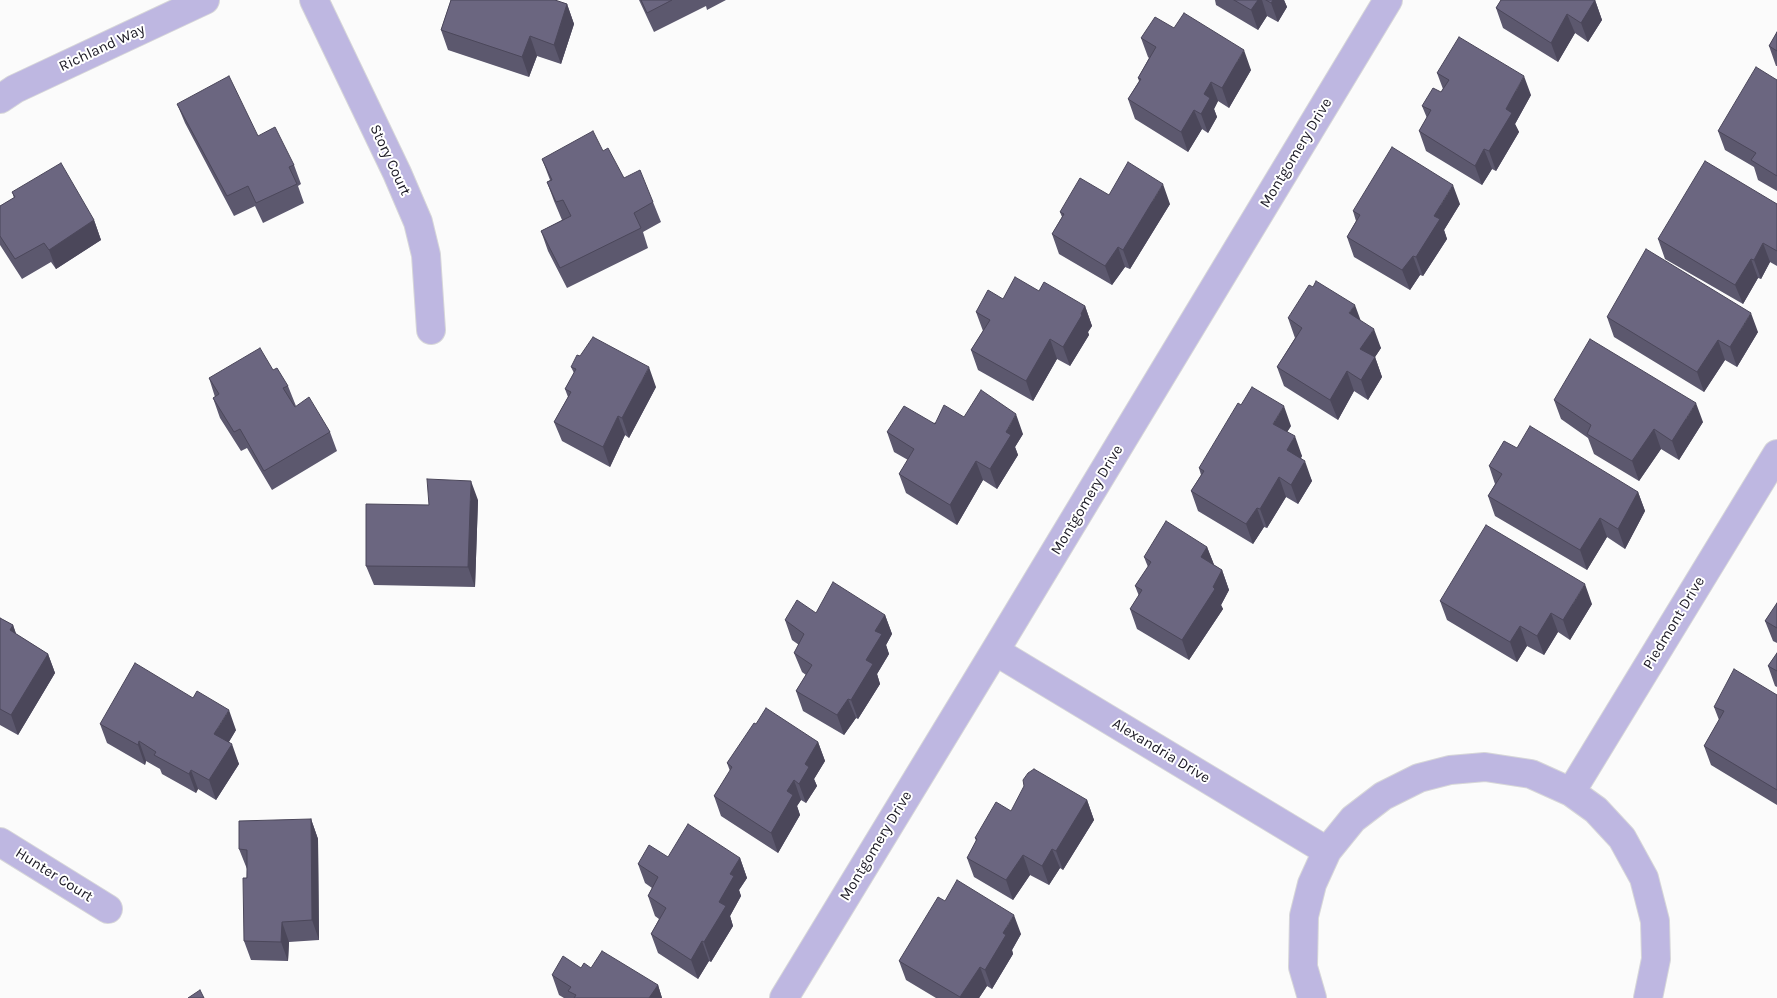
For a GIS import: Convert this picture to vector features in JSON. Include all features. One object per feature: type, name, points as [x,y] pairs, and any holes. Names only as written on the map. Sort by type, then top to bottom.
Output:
[{"type":"street","name":"Richland Way","points":[[0,99],[15,89],[205,0]]},
{"type":"street","name":"Story Court","points":[[314,0],[397,173],[418,222],[426,254],[431,330]]},
{"type":"street","name":"Montgomery Drive","points":[[784,998],[1388,0]]},
{"type":"street","name":"Piedmont Drive","points":[[1571,792],[1777,454]]},
{"type":"street","name":"Alexandria Drive","points":[[995,651],[1327,851]]},
{"type":"street","points":[[1312,998],[1304,967],[1304,916],[1312,884],[1327,851],[1353,819],[1383,796],[1420,778],[1442,772],[1485,768],[1531,774],[1571,792],[1596,810],[1622,838],[1644,878],[1655,921],[1656,959],[1648,998]]},
{"type":"street","name":"Hunter Court","points":[[0,842],[108,909]]},
{"type":"building","points":[[451,0],[555,0],[567,4],[554,45],[530,36],[522,57],[441,30]]},
{"type":"building","points":[[641,0],[672,0],[647,13]]},
{"type":"building","points":[[1234,0],[1258,0],[1251,10]]},
{"type":"building","points":[[1501,0],[1595,0],[1581,23],[1567,14],[1551,43],[1496,8]]},
{"type":"building","points":[[1184,13],[1244,50],[1222,88],[1211,82],[1204,94],[1210,98],[1201,114],[1194,110],[1181,132],[1128,99],[1141,79],[1138,78],[1156,47],[1141,38],[1155,17],[1174,28]]},
{"type":"building","points":[[1777,32],[1777,51],[1769,46]]},
{"type":"building","points":[[1459,37],[1524,76],[1506,109],[1512,113],[1489,151],[1484,149],[1475,166],[1419,131],[1431,110],[1422,106],[1433,88],[1441,92],[1449,80],[1437,73]]},
{"type":"building","points":[[1756,67],[1777,80],[1777,176],[1751,160],[1756,153],[1718,131]]},
{"type":"building","points":[[229,76],[258,136],[275,127],[294,165],[289,167],[297,184],[256,203],[248,186],[227,196],[177,104]]},
{"type":"building","points":[[593,131],[603,151],[608,148],[624,178],[640,170],[653,202],[634,213],[641,228],[560,268],[541,231],[571,216],[563,200],[556,202],[547,182],[552,180],[542,159]]},
{"type":"building","points":[[1392,147],[1453,185],[1434,216],[1440,219],[1416,257],[1413,256],[1402,270],[1347,237],[1360,215],[1353,211]]},
{"type":"building","points":[[1705,161],[1777,204],[1777,251],[1763,243],[1754,260],[1751,259],[1735,285],[1658,239]]},
{"type":"building","points":[[1128,162],[1163,184],[1123,250],[1118,247],[1105,266],[1052,234],[1064,214],[1060,212],[1080,178],[1109,195]]},
{"type":"building","points":[[61,163],[94,220],[49,250],[44,243],[15,259],[0,236],[0,206],[15,197],[12,192]]},
{"type":"building","points":[[1646,249],[1751,313],[1730,347],[1718,340],[1697,372],[1607,317]]},
{"type":"building","points":[[1015,277],[1039,291],[1044,282],[1085,306],[1082,315],[1063,347],[1050,339],[1026,381],[971,350],[990,320],[976,312],[988,290],[1003,299]]},
{"type":"building","points":[[1316,281],[1355,305],[1349,313],[1374,329],[1360,349],[1375,357],[1361,380],[1347,371],[1330,400],[1277,367],[1302,328],[1288,318],[1309,285],[1313,287]]},
{"type":"building","points":[[593,337],[649,367],[622,418],[618,416],[603,447],[554,422],[571,392],[565,389],[576,369],[571,367],[577,355],[580,356]]},
{"type":"building","points":[[1590,339],[1696,403],[1672,441],[1654,429],[1632,461],[1587,434],[1591,425],[1554,400]]},
{"type":"building","points":[[260,348],[273,370],[277,368],[288,386],[283,388],[295,407],[309,397],[330,432],[264,471],[240,429],[234,432],[213,398],[219,394],[209,378]]},
{"type":"building","points":[[1252,387],[1284,406],[1273,424],[1295,436],[1287,450],[1305,461],[1291,485],[1279,477],[1260,509],[1257,508],[1246,524],[1191,491],[1204,471],[1199,468],[1238,403],[1241,405]]},
{"type":"building","points":[[981,390],[1016,414],[1006,432],[1011,435],[990,469],[976,461],[950,505],[899,474],[914,449],[887,432],[904,406],[935,424],[944,405],[964,417]]},
{"type":"building","points":[[1530,426],[1638,492],[1618,529],[1600,518],[1580,550],[1488,496],[1502,474],[1489,466],[1504,441],[1517,448]]},
{"type":"building","points":[[427,479],[471,481],[468,567],[366,566],[366,504],[429,505]]},
{"type":"building","points":[[1166,521],[1207,547],[1201,557],[1222,570],[1213,587],[1215,589],[1182,640],[1130,609],[1142,590],[1135,586],[1151,562],[1144,557]]},
{"type":"building","points":[[1486,525],[1585,584],[1563,620],[1551,613],[1537,636],[1520,626],[1510,642],[1440,601]]},
{"type":"building","points":[[833,582],[885,615],[875,631],[882,634],[866,660],[873,664],[851,700],[848,699],[837,715],[796,691],[812,665],[794,653],[804,634],[785,620],[797,600],[816,613]]},
{"type":"building","points":[[1777,603],[1777,628],[1765,621]]},
{"type":"building","points":[[0,618],[13,625],[10,630],[48,654],[11,715],[0,709]]},
{"type":"building","points":[[1777,653],[1777,671],[1768,666]]},
{"type":"building","points":[[135,663],[193,698],[197,691],[229,710],[214,734],[232,744],[209,780],[191,770],[189,774],[154,755],[156,752],[139,741],[138,745],[100,724]]},
{"type":"building","points":[[1734,669],[1777,695],[1777,790],[1704,746],[1724,711],[1714,707]]},
{"type":"building","points":[[766,708],[818,742],[805,764],[809,767],[799,784],[794,780],[787,791],[793,795],[771,833],[714,796],[732,767],[727,763]]},
{"type":"building","points":[[1034,769],[1087,800],[1056,851],[1052,849],[1042,866],[1023,855],[1006,880],[967,858],[977,839],[975,838],[996,802],[1011,811],[1024,786],[1023,780]]},
{"type":"building","points":[[311,819],[312,920],[282,922],[281,942],[244,941],[243,878],[247,878],[247,850],[239,849],[239,821]]},
{"type":"building","points":[[688,824],[740,858],[730,874],[734,876],[719,902],[726,906],[691,960],[651,934],[666,908],[648,896],[658,877],[638,864],[649,845],[668,857]]},
{"type":"building","points":[[957,880],[1014,915],[1003,933],[1006,935],[985,970],[980,967],[960,997],[899,961],[938,897],[945,901]]},
{"type":"building","points":[[602,951],[658,985],[649,998],[574,998],[576,995],[568,991],[571,987],[552,975],[563,956],[581,968],[584,963],[591,968]]},
{"type":"building","points":[[200,990],[204,998],[188,998]]}]
